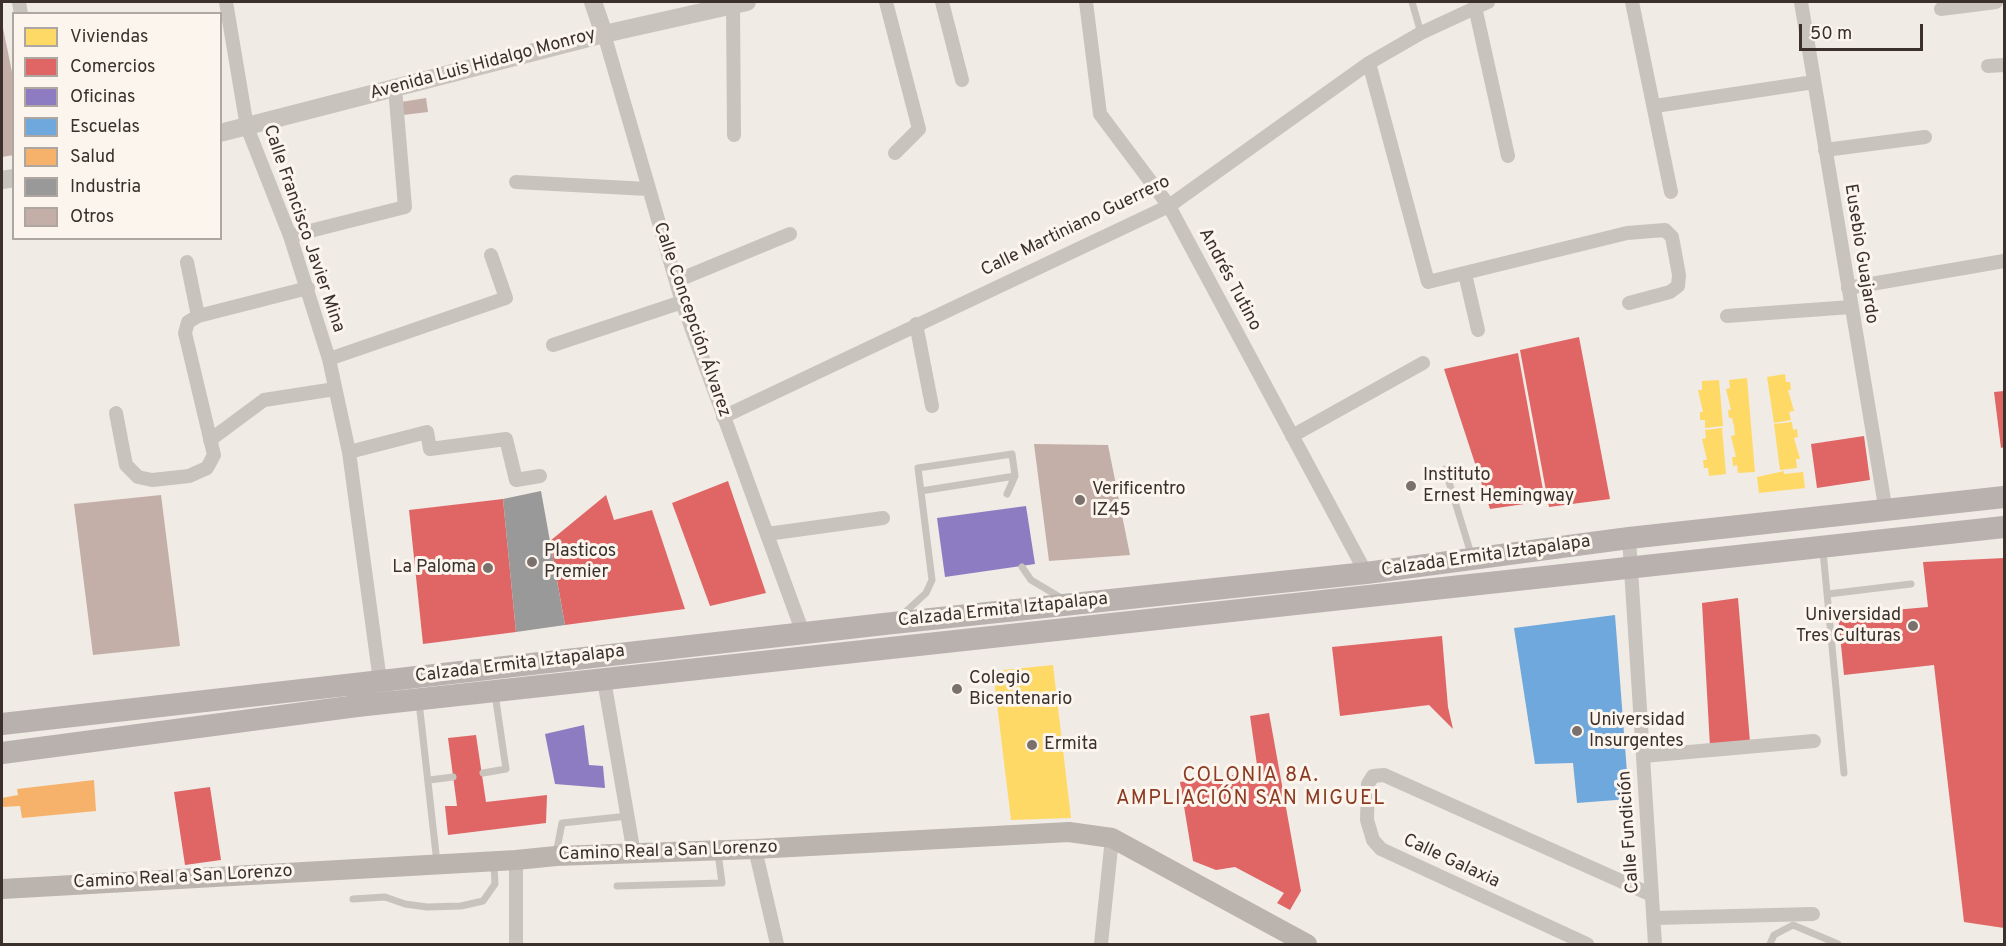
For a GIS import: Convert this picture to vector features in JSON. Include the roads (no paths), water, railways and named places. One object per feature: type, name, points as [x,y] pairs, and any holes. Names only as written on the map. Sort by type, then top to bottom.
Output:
[{"type":"main road","name":"Calzada Ermita Iztapalapa","points":[[2,724],[893,622],[1366,573],[1629,538],[1886,512],[2004,497]]},
{"type":"main road","name":"Calzada Ermita Iztapalapa","points":[[2,753],[495,691],[2004,527]]},
{"type":"main road","name":"Camino Real a San Lorenzo","points":[[2,889],[437,863],[516,861],[555,856],[755,849],[1069,832],[1112,838],[1307,945]]},
{"type":"street","name":"Calle Francisco Javier Mina","points":[[226,2],[247,127],[290,236],[329,359],[349,452],[380,681]]},
{"type":"street","name":"Calle Concepción Álvarez","points":[[593,2],[682,302],[803,633]]},
{"type":"street","points":[[886,2],[919,129],[895,153]]},
{"type":"street","points":[[942,2],[962,80]]},
{"type":"street","name":"Andrés Tutino","points":[[1086,2],[1100,114],[1169,206],[1366,573]]},
{"type":"street","points":[[1632,2],[1671,192]]},
{"type":"street","name":"Eusebio Guajardo","points":[[1801,2],[1886,512]]},
{"type":"street","points":[[1941,9],[1996,2]]},
{"type":"street","name":"Avenida Luis Hidalgo Monroy","points":[[222,133],[604,34],[740,3]]},
{"type":"street","points":[[734,135],[740,3]]},
{"type":"street","points":[[1482,4],[1508,156]]},
{"type":"street","name":"Calle Martiniano Guerrero","points":[[723,417],[1169,206],[1369,63],[1421,33],[1482,4]]},
{"type":"street","points":[[1369,63],[1428,282],[1627,233],[1665,230],[1672,237],[1679,275],[1678,286],[1670,292],[1629,303]]},
{"type":"street","points":[[1988,66],[2004,65]]},
{"type":"street","points":[[1655,106],[1814,82]]},
{"type":"street","points":[[290,236],[405,207],[395,88]]},
{"type":"street","points":[[1825,150],[1925,136]]},
{"type":"street","points":[[516,182],[648,189]]},
{"type":"street","points":[[676,281],[790,234]]},
{"type":"street","points":[[329,359],[506,298],[491,255]]},
{"type":"street","points":[[1848,288],[2004,261]]},
{"type":"street","points":[[187,262],[198,316]]},
{"type":"street","points":[[1465,274],[1478,330]]},
{"type":"street","points":[[116,413],[126,465],[138,477],[152,480],[189,476],[207,468],[214,455],[184,333],[188,322],[198,316],[308,288]]},
{"type":"street","points":[[553,345],[682,302]]},
{"type":"street","points":[[1727,316],[1851,307]]},
{"type":"street","points":[[916,324],[932,406]]},
{"type":"street","points":[[1292,436],[1423,363]]},
{"type":"street","points":[[210,440],[264,400],[335,389]]},
{"type":"street","points":[[349,452],[427,432],[430,449],[506,439],[516,480],[540,476]]},
{"type":"street","points":[[767,534],[883,518]]},
{"type":"street","name":"Calle Fundición","points":[[1629,538],[1655,945]]},
{"type":"street","points":[[604,680],[634,854]]},
{"type":"street","points":[[1643,756],[1814,741]]},
{"type":"street","name":"Calle Galaxia","points":[[1587,945],[1381,849],[1373,840],[1367,820],[1368,784],[1373,776],[1384,775],[1652,895]]},
{"type":"street","points":[[1101,945],[1112,838]]},
{"type":"street","points":[[755,849],[777,945]]},
{"type":"street","points":[[516,861],[516,945]]},
{"type":"street","points":[[1654,918],[1813,914]]},
{"type":"lane","points":[[1412,2],[1421,33]]},
{"type":"lane","points":[[893,622],[926,593],[932,580],[918,468],[1012,454],[1015,476],[1007,494]]},
{"type":"lane","points":[[1445,469],[1472,559]]},
{"type":"lane","points":[[921,491],[1015,476]]},
{"type":"lane","points":[[1822,546],[1844,773]]},
{"type":"lane","points":[[1022,567],[1031,580],[1071,603]]},
{"type":"lane","points":[[1828,594],[1911,584]]},
{"type":"lane","points":[[483,773],[506,769],[495,691]]},
{"type":"lane","points":[[419,700],[437,863]]},
{"type":"lane","points":[[429,780],[453,777]]},
{"type":"lane","points":[[555,856],[562,823],[628,816]]},
{"type":"lane","points":[[616,886],[722,883],[717,850]]},
{"type":"lane","points":[[353,899],[385,897],[405,904],[427,907],[461,906],[483,901],[495,884],[494,860]]},
{"type":"lane","points":[[1770,945],[1774,935],[1793,925],[1838,945]]},
{"type":"place","name":"Instituto Ernest Hemingway","points":[[1411,486]]},
{"type":"place","name":"Verificentro IZ45","points":[[1080,500]]},
{"type":"place","name":"Plasticos Premier","points":[[532,562]]},
{"type":"place","name":"La Paloma","points":[[488,568]]},
{"type":"place","name":"Universidad Tres Culturas","points":[[1913,626]]},
{"type":"place","name":"Colegio Bicentenario","points":[[957,689]]},
{"type":"place","name":"Universidad Insurgentes","points":[[1577,731]]},
{"type":"place","name":"Ermita","points":[[1032,745]]},
{"type":"district","name":"COLONIA 8A. AMPLIACIÓN SAN MIGUEL","points":[[1251,788]]}]
